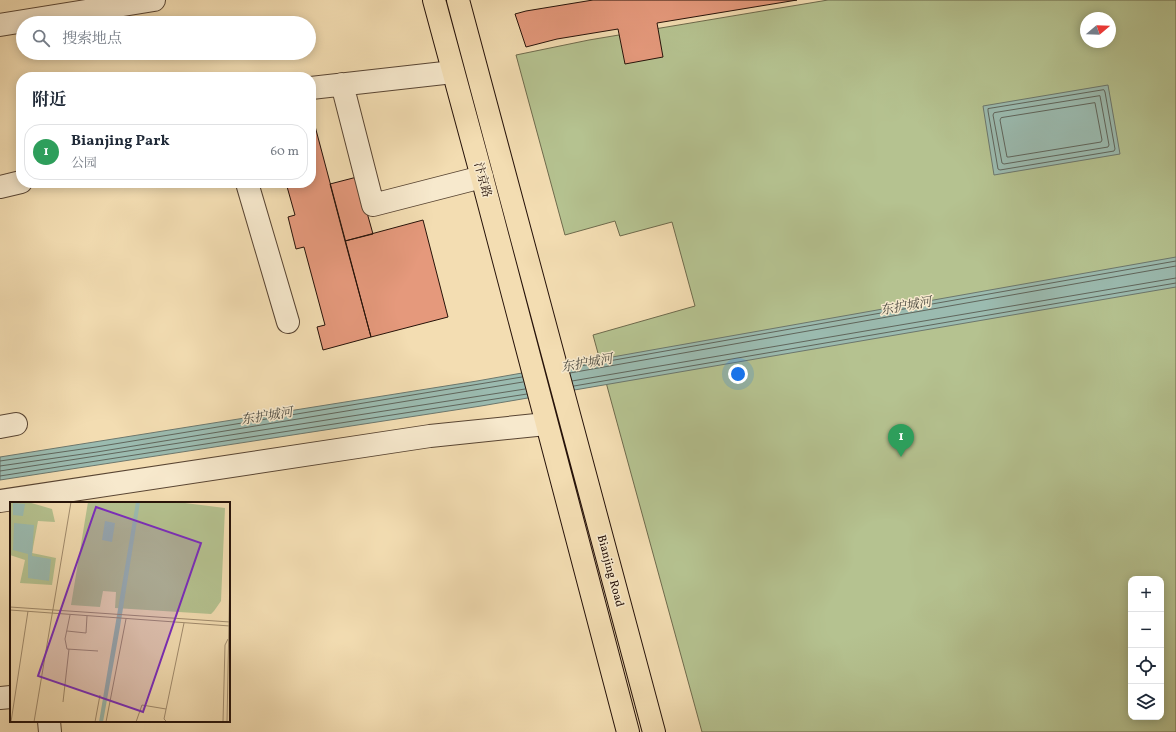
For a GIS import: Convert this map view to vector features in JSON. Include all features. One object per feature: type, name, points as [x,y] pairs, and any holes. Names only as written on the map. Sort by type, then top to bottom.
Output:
[{"type":"main road","name":"汴京路","points":[[434,0],[545,418]]},
{"type":"main road","name":"汴京路","points":[[458,0],[567,409]]},
{"type":"main road","name":"Bianjing Road","points":[[567,409],[654,732]]},
{"type":"main road","name":"Bianjing Road","points":[[545,418],[628,732]]},
{"type":"street","points":[[55,16],[154,0]]},
{"type":"street","points":[[0,25],[16,22]]},
{"type":"street","points":[[316,87],[453,72]]},
{"type":"street","points":[[342,84],[373,206],[482,177]]},
{"type":"street","points":[[0,187],[16,183]]},
{"type":"street","points":[[248,188],[288,322]]},
{"type":"street","points":[[0,502],[545,418]]},
{"type":"street","points":[[0,698],[10,697]]},
{"type":"street","points":[[48,722],[50,732]]},
{"type":"green space","points":[[828,0],[1176,0],[1176,732],[702,732],[593,335],[695,306],[672,222],[620,236],[615,221],[565,235],[516,55],[589,40]]},
{"type":"water","points":[[1108,85],[1120,154],[994,175],[983,106]]},
{"type":"water","name":"东护城河","points":[[1176,257],[1176,287],[481,406],[0,480],[0,457],[477,381]]},
{"type":"building","points":[[593,0],[797,0],[657,23],[663,57],[625,64],[618,29],[557,39],[526,47],[515,14]]},
{"type":"building","points":[[316,130],[371,337],[323,350],[317,327],[325,325],[304,247],[296,249],[288,217],[295,215],[287,188],[316,188]]},
{"type":"building","points":[[357,177],[373,234],[345,241],[330,184]]},
{"type":"building","points":[[423,220],[448,317],[371,337],[345,241]]},
{"type":"place","name":"Bianjing Park","points":[[901,457]]}]
